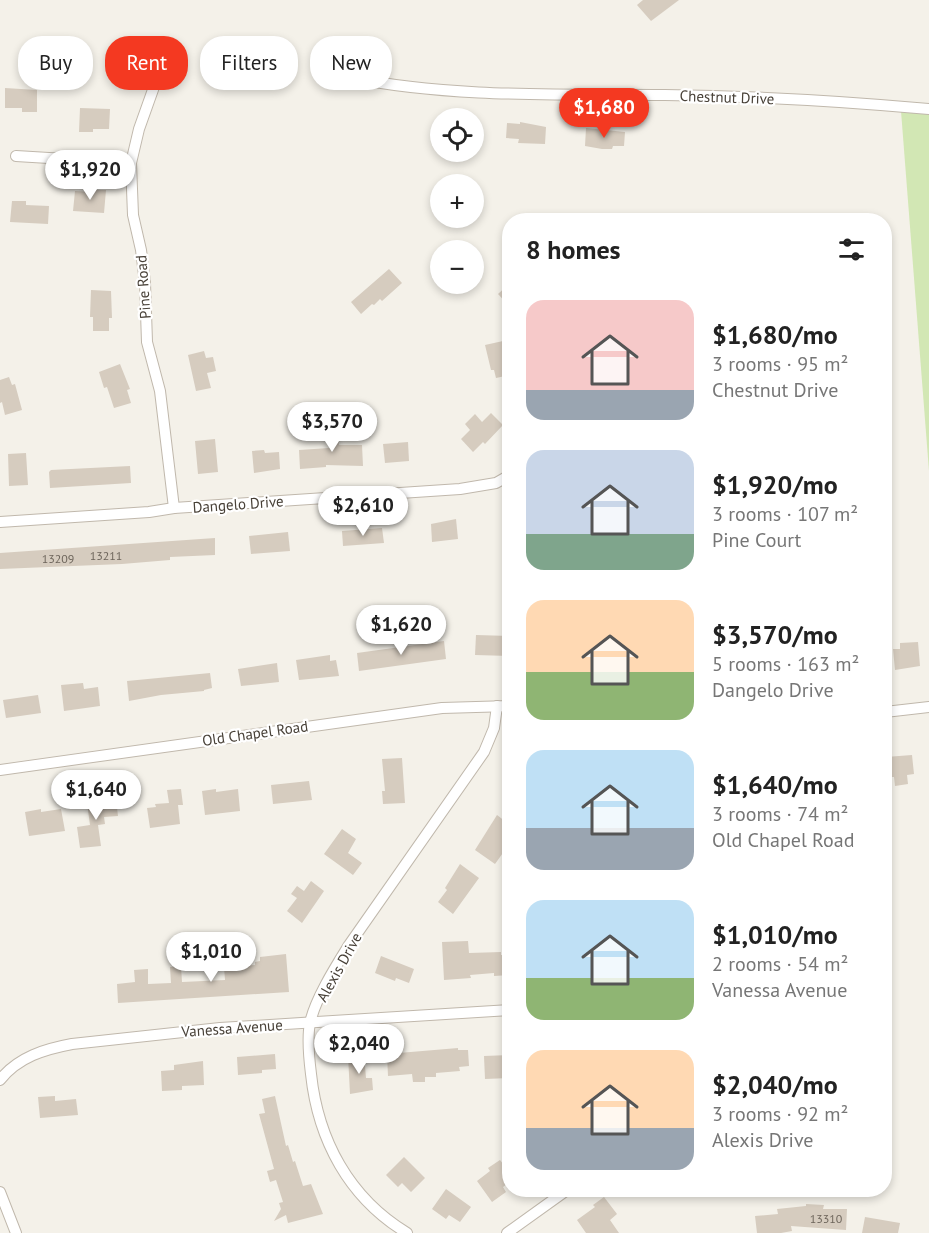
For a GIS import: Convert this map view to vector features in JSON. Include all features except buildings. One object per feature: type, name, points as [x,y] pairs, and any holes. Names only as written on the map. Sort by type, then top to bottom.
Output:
[{"type":"street","name":"Chestnut Drive","points":[[392,83],[502,94],[746,97],[929,109]]},
{"type":"street","name":"Pine Road","points":[[153,90],[139,129],[131,163],[133,215],[145,283],[147,342],[160,391],[174,508]]},
{"type":"street","points":[[16,156],[131,163]]},
{"type":"street","name":"Dangelo Drive","points":[[0,522],[460,489],[496,483],[502,480]]},
{"type":"street","name":"Alexis Drive","points":[[407,1233],[371,1206],[348,1180],[334,1157],[320,1119],[313,1090],[309,1061],[310,1023],[334,970],[349,945],[484,752],[494,728],[498,706]]},
{"type":"street","name":"Old Chapel Road","points":[[0,770],[431,709],[502,706]]},
{"type":"street","points":[[892,711],[929,707]]},
{"type":"street","name":"Vanessa Avenue","points":[[0,1080],[11,1068],[28,1057],[48,1049],[72,1044],[220,1028],[502,1011]]},
{"type":"street","points":[[0,1192],[16,1233]]},
{"type":"street","points":[[507,1233],[557,1197]]},
{"type":"green space","points":[[901,111],[929,114],[929,471]]}]
